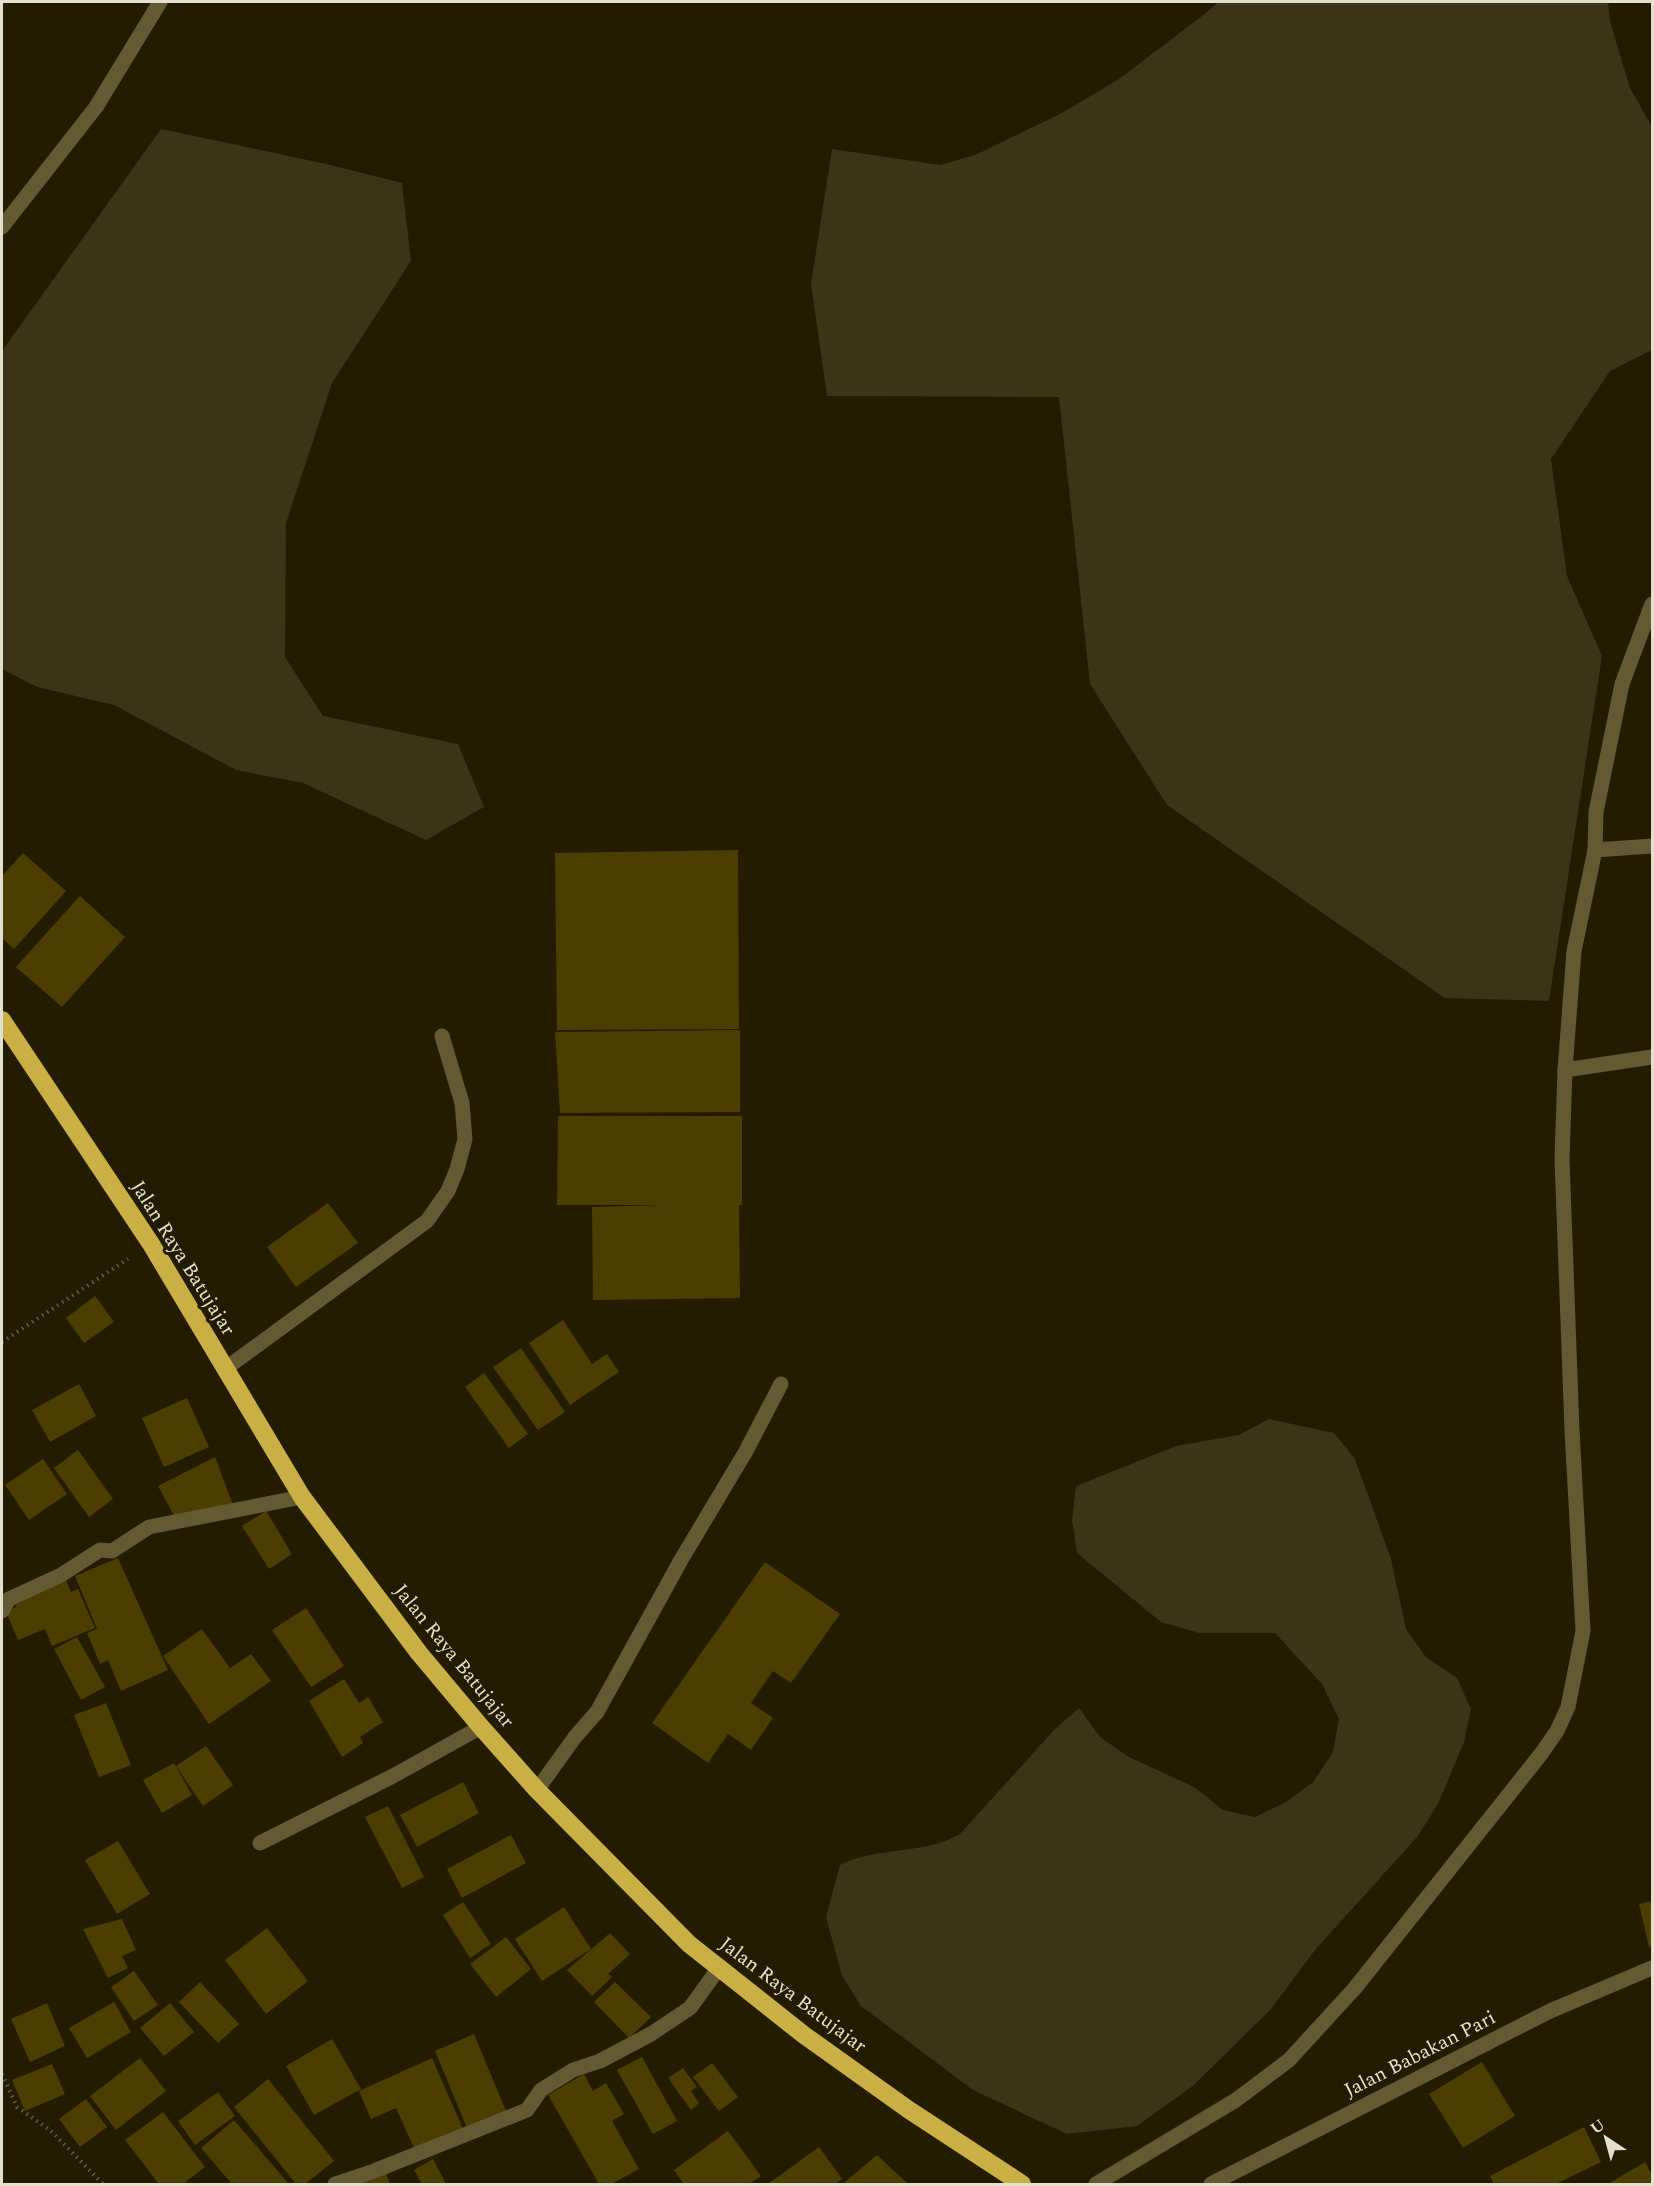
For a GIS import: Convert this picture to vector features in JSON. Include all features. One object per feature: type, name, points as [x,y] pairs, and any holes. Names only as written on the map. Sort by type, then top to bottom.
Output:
[{"type":"highway","name":"Jalan Raya Batujajar","points":[[2,1020],[151,1244],[302,1497],[419,1653],[481,1727],[537,1790],[688,1944],[804,2035],[909,2110],[1022,2184]]},
{"type":"street","points":[[2,226],[96,107],[160,2]]},
{"type":"street","points":[[1096,2184],[1236,2100],[1289,2060],[1355,1988],[1541,1754],[1557,1731],[1568,1707],[1583,1631],[1572,1430],[1562,1159],[1565,1070],[1574,951],[1595,850],[1596,812],[1622,684],[1653,604]]},
{"type":"street","points":[[1595,850],[1653,846]]},
{"type":"street","points":[[225,1369],[427,1221],[448,1191],[465,1139],[462,1103],[442,1036]]},
{"type":"street","points":[[1565,1070],[1653,1057]]},
{"type":"street","points":[[537,1790],[575,1737],[597,1712],[681,1560],[746,1451],[781,1384]]},
{"type":"street","points":[[2,1611],[9,1599],[61,1575],[100,1550],[112,1551],[149,1527],[302,1497]]},
{"type":"street","points":[[260,1843],[393,1776],[481,1727]]},
{"type":"street","points":[[334,2184],[374,2171],[526,2110],[541,2090],[573,2070],[610,2056],[651,2034],[690,2008],[719,1968]]},
{"type":"street","name":"Jalan Babakan Pari","points":[[1210,2184],[1550,2011],[1653,1968]]},
{"type":"path","points":[[2,1342],[151,1244]]},
{"type":"path","points":[[2,2074],[17,2108],[50,2130],[103,2184]]},
{"type":"shaded area","points":[[1218,2],[1608,2],[1610,21],[1630,88],[1652,127],[1652,350],[1610,371],[1551,459],[1567,576],[1602,656],[1549,1001],[1445,998],[1167,805],[1090,684],[1059,397],[827,396],[811,284],[832,149],[940,165],[975,155],[1062,113],[1119,79]]},
{"type":"shaded area","points":[[161,129],[322,163],[402,183],[411,261],[332,383],[286,523],[285,657],[323,716],[458,744],[484,807],[426,840],[303,783],[236,770],[114,705],[37,687],[2,669],[2,351]]},
{"type":"shaded area","points":[[1269,1419],[1334,1433],[1355,1459],[1391,1559],[1406,1629],[1426,1657],[1457,1678],[1471,1709],[1464,1742],[1438,1804],[1418,1836],[1315,1950],[1271,2009],[1194,2085],[1137,2126],[1067,2134],[973,2090],[861,2006],[842,1976],[826,1917],[840,1865],[870,1855],[931,1845],[960,1834],[1055,1729],[1079,1708],[1100,1737],[1129,1757],[1194,1787],[1223,1810],[1255,1817],[1286,1802],[1313,1782],[1333,1752],[1339,1719],[1322,1684],[1275,1633],[1199,1633],[1161,1622],[1077,1553],[1072,1520],[1076,1486],[1176,1446],[1239,1435]]},
{"type":"building","points":[[738,850],[739,1029],[557,1030],[555,853]]},
{"type":"building","points":[[23,853],[66,891],[14,949],[2,938],[2,876]]},
{"type":"building","points":[[80,896],[125,937],[62,1007],[16,967]]},
{"type":"building","points":[[740,1030],[740,1112],[560,1113],[555,1032]]},
{"type":"building","points":[[558,1116],[742,1116],[742,1205],[739,1205],[740,1298],[593,1300],[592,1207],[663,1205],[557,1205]]},
{"type":"building","points":[[328,1203],[358,1243],[296,1287],[267,1247]]},
{"type":"building","points":[[95,1296],[114,1322],[84,1343],[66,1318]]},
{"type":"building","points":[[563,1320],[592,1364],[607,1354],[619,1372],[570,1405],[529,1343]]},
{"type":"building","points":[[521,1348],[565,1412],[538,1430],[493,1367]]},
{"type":"building","points":[[484,1373],[528,1434],[509,1448],[465,1387]]},
{"type":"building","points":[[79,1384],[96,1416],[50,1442],[32,1410]]},
{"type":"building","points":[[187,1398],[209,1447],[164,1467],[142,1418]]},
{"type":"building","points":[[78,1450],[113,1499],[89,1517],[54,1468]]},
{"type":"building","points":[[215,1457],[233,1505],[177,1521],[158,1486]]},
{"type":"building","points":[[43,1459],[67,1494],[29,1520],[5,1485]]},
{"type":"building","points":[[266,1511],[292,1554],[269,1569],[242,1526]]},
{"type":"building","points":[[118,1558],[168,1670],[121,1691],[108,1660],[100,1664],[87,1633],[97,1629],[75,1576]]},
{"type":"building","points":[[765,1562],[840,1614],[791,1683],[773,1671],[751,1703],[773,1718],[751,1750],[728,1734],[708,1763],[652,1723]]},
{"type":"building","points":[[65,1578],[71,1592],[78,1589],[95,1628],[52,1646],[45,1629],[18,1640],[6,1612],[16,1607],[13,1601]]},
{"type":"building","points":[[306,1608],[344,1666],[311,1687],[272,1630]]},
{"type":"building","points":[[202,1629],[230,1668],[251,1654],[271,1681],[209,1724],[163,1656]]},
{"type":"building","points":[[77,1637],[105,1687],[81,1700],[54,1649]]},
{"type":"building","points":[[344,1679],[359,1703],[368,1697],[383,1722],[360,1737],[363,1743],[342,1757],[309,1701]]},
{"type":"building","points":[[106,1703],[131,1765],[99,1777],[74,1715]]},
{"type":"building","points":[[206,1746],[233,1785],[203,1806],[176,1766]]},
{"type":"building","points":[[174,1763],[192,1795],[162,1813],[143,1780]]},
{"type":"building","points":[[463,1782],[479,1813],[417,1847],[400,1815]]},
{"type":"building","points":[[388,1806],[424,1877],[402,1888],[365,1817]]},
{"type":"building","points":[[511,1835],[526,1863],[462,1898],[447,1869]]},
{"type":"building","points":[[118,1841],[150,1894],[117,1914],[85,1860]]},
{"type":"building","points":[[1652,1901],[1652,1946],[1649,1947],[1639,1904]]},
{"type":"building","points":[[463,1902],[491,1944],[470,1958],[443,1915]]},
{"type":"building","points":[[564,1907],[591,1949],[542,1981],[515,1939]]},
{"type":"building","points":[[122,1919],[136,1950],[122,1956],[128,1968],[108,1978],[83,1929]]},
{"type":"building","points":[[267,1928],[308,1981],[266,2014],[225,1960]]},
{"type":"building","points":[[610,1933],[630,1954],[608,1974],[612,1977],[592,1996],[567,1970]]},
{"type":"building","points":[[506,1937],[531,1969],[496,1997],[470,1964]]},
{"type":"building","points":[[134,1971],[158,2005],[134,2021],[111,1987]]},
{"type":"building","points":[[200,1982],[239,2024],[218,2043],[179,2002]]},
{"type":"building","points":[[615,1982],[651,2017],[629,2038],[594,2002]]},
{"type":"building","points":[[114,2002],[131,2032],[87,2058],[69,2028]]},
{"type":"building","points":[[47,2003],[65,2046],[30,2062],[11,2019]]},
{"type":"building","points":[[170,2003],[194,2032],[164,2056],[140,2028]]},
{"type":"building","points":[[474,2034],[506,2111],[467,2128],[435,2051]]},
{"type":"building","points":[[332,2039],[361,2089],[314,2115],[286,2066]]},
{"type":"building","points":[[642,2057],[677,2121],[653,2134],[617,2070]]},
{"type":"building","points":[[140,2058],[166,2091],[116,2130],[90,2096]]},
{"type":"building","points":[[432,2058],[463,2129],[415,2150],[396,2108],[371,2119],[359,2091]]},
{"type":"building","points":[[1482,2062],[1515,2116],[1463,2148],[1429,2094]]},
{"type":"building","points":[[712,2063],[738,2097],[719,2111],[693,2077]]},
{"type":"building","points":[[52,2064],[65,2094],[25,2111],[12,2080]]},
{"type":"building","points":[[683,2068],[697,2087],[691,2091],[699,2103],[691,2110],[668,2078]]},
{"type":"building","points":[[584,2074],[593,2091],[606,2083],[624,2114],[612,2121],[639,2169],[611,2184],[599,2184],[548,2095]]},
{"type":"building","points":[[268,2079],[334,2161],[305,2184],[296,2184],[234,2107]]},
{"type":"building","points":[[218,2092],[235,2116],[195,2145],[178,2121]]},
{"type":"building","points":[[86,2099],[107,2127],[80,2147],[59,2119]]},
{"type":"building","points":[[163,2112],[205,2167],[183,2184],[159,2184],[125,2140]]},
{"type":"building","points":[[234,2120],[288,2183],[232,2184],[201,2148]]},
{"type":"building","points":[[1584,2127],[1601,2162],[1556,2184],[1494,2184],[1490,2176]]},
{"type":"building","points":[[728,2131],[761,2176],[749,2184],[684,2184],[674,2170]]},
{"type":"building","points":[[819,2147],[842,2179],[835,2184],[768,2184]]},
{"type":"building","points":[[877,2155],[908,2184],[847,2184],[845,2182]]},
{"type":"building","points":[[433,2159],[446,2184],[422,2184],[414,2170]]},
{"type":"building","points":[[1645,2162],[1652,2175],[1652,2184],[1608,2184]]},
{"type":"building","points":[[386,2173],[390,2184],[352,2184]]}]
